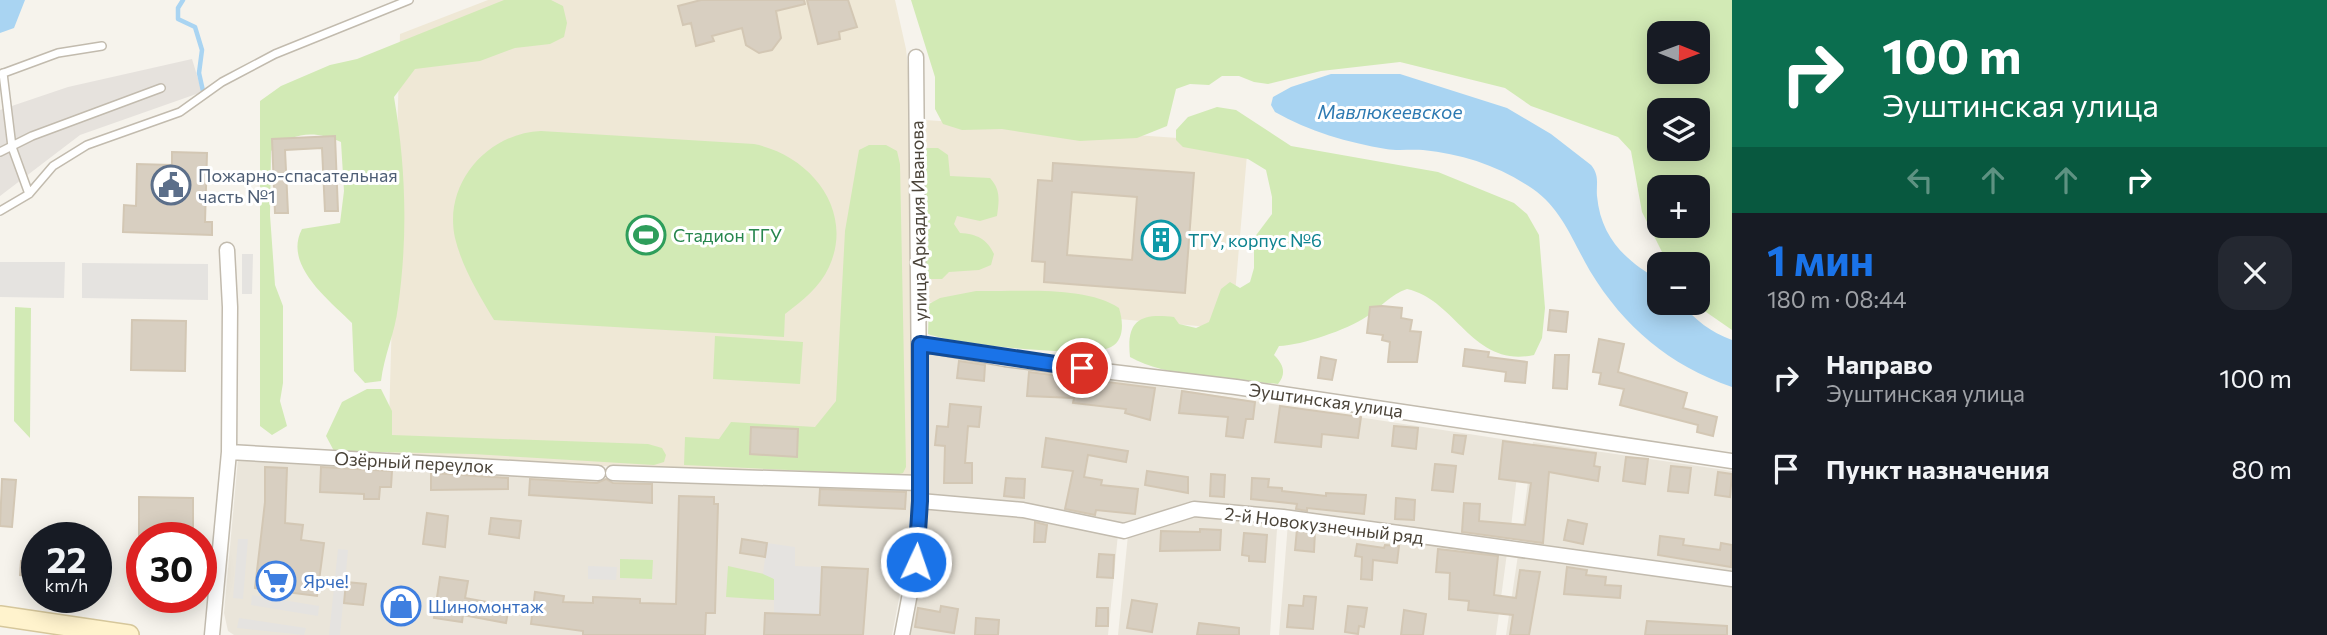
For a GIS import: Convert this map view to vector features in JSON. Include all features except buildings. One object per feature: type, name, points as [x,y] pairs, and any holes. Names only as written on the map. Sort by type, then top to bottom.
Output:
[{"type":"main road","points":[[0,616],[129,635]]},
{"type":"street","name":"улица Аркадия Иванова","points":[[902,635],[916,562],[920,501],[916,57]]},
{"type":"street","points":[[212,635],[229,452],[230,307],[226,250]]},
{"type":"street","name":"Эуштинская улица","points":[[920,344],[1004,359],[1236,387],[1732,461]]},
{"type":"street","name":"Озёрный переулок","points":[[229,452],[606,473],[920,484]]},
{"type":"street","name":"2-й Новокузнечный ряд","points":[[920,501],[1023,510],[1124,530],[1194,509],[1283,517],[1732,579]]},
{"type":"lane","points":[[0,211],[29,194],[54,166],[87,145],[180,112],[222,82],[275,54],[408,0]]},
{"type":"lane","points":[[29,194],[12,147],[1,74],[58,53],[102,46]]},
{"type":"lane","points":[[0,152],[32,136],[161,88]]},
{"type":"shaded area","points":[[488,0],[895,0],[906,49],[910,87],[913,479],[388,457],[400,34]]},
{"type":"shaded area","points":[[192,59],[202,92],[80,135],[0,196],[0,110],[68,87]]},
{"type":"shaded area","points":[[925,120],[1248,143],[1232,329],[926,302]]},
{"type":"shaded area","points":[[242,254],[253,254],[252,294],[242,294]]},
{"type":"shaded area","points":[[0,262],[65,262],[64,298],[0,297]]},
{"type":"shaded area","points":[[82,263],[208,264],[208,300],[82,298]]},
{"type":"shaded area","points":[[927,351],[1521,442],[1509,544],[1198,503],[1125,526],[927,495]]},
{"type":"shaded area","points":[[1533,442],[1732,471],[1732,574],[1520,544]]},
{"type":"shaded area","points":[[238,459],[662,481],[912,488],[907,557],[892,635],[234,635],[228,631],[224,613]]},
{"type":"shaded area","points":[[925,508],[1022,516],[1118,534],[1108,635],[908,635]]},
{"type":"shaded area","points":[[1195,513],[1269,520],[1277,529],[1270,635],[1118,635],[1128,535]]},
{"type":"shaded area","points":[[1288,523],[1507,553],[1496,635],[1279,635]]},
{"type":"shaded area","points":[[238,539],[248,539],[243,599],[233,598]]},
{"type":"shaded area","points":[[767,543],[795,547],[795,566],[822,567],[820,615],[774,613],[774,579],[763,574]]},
{"type":"shaded area","points":[[338,549],[348,550],[340,635],[329,635]]},
{"type":"shaded area","points":[[1518,555],[1732,584],[1732,635],[1506,635]]},
{"type":"shaded area","points":[[588,566],[617,567],[616,580],[588,579]]},
{"type":"shaded area","points":[[252,595],[319,606],[318,616],[251,605]]},
{"type":"shaded area","points":[[239,618],[306,628],[304,635],[237,628]]},
{"type":"green space","points":[[504,0],[551,0],[563,6],[567,23],[564,37],[550,44],[515,48],[480,61],[415,69],[394,97],[403,176],[403,254],[397,317],[381,381],[365,383],[354,371],[352,323],[311,280],[298,256],[302,229],[340,223],[344,191],[341,142],[322,136],[304,135],[288,140],[271,151],[270,215],[275,285],[283,306],[283,383],[280,401],[287,426],[272,435],[260,426],[260,101],[281,86],[330,65],[357,59]]},
{"type":"green space","points":[[911,0],[1732,0],[1732,330],[1710,315],[1710,252],[1662,252],[1655,238],[1710,238],[1710,175],[1647,175],[1647,222],[1642,212],[1631,151],[1618,137],[1531,106],[1505,88],[1400,62],[1321,71],[1268,84],[1239,76],[1222,76],[1209,85],[1190,84],[1176,89],[1167,126],[1137,138],[1080,141],[1002,129],[962,130],[943,124],[935,109],[935,77]]},
{"type":"green space","points":[[1217,107],[1236,110],[1291,146],[1438,172],[1514,203],[1527,214],[1539,235],[1545,308],[1542,338],[1534,355],[1513,356],[1495,352],[1480,343],[1439,306],[1407,289],[1347,327],[1312,340],[1279,346],[1274,355],[1283,369],[1278,384],[1182,374],[1163,370],[1130,357],[1130,335],[1133,327],[1144,318],[1174,317],[1179,324],[1196,328],[1209,322],[1221,289],[1230,282],[1240,288],[1250,282],[1254,268],[1254,238],[1272,214],[1272,197],[1266,170],[1248,159],[1183,147],[1176,140],[1176,130],[1188,117]]},
{"type":"green space","name":"Стадион ТГУ","points":[[541,131],[754,144],[793,160],[809,173],[822,188],[831,206],[836,225],[836,246],[821,281],[785,314],[784,337],[494,320],[458,249],[453,218],[456,198],[463,181],[487,151],[522,134]]},
{"type":"green space","points":[[869,145],[886,145],[897,151],[900,164],[906,467],[903,473],[895,475],[684,465],[685,437],[719,439],[731,422],[815,427],[836,401],[845,231],[859,150]]},
{"type":"green space","points":[[927,148],[938,148],[948,155],[950,176],[990,178],[996,187],[999,201],[997,216],[980,221],[957,216],[954,224],[960,233],[985,241],[994,254],[991,265],[979,270],[949,272],[942,279],[930,279],[924,272],[922,156]]},
{"type":"green space","points":[[976,291],[1050,291],[1105,301],[1119,308],[1121,335],[1116,344],[1098,350],[1051,351],[992,346],[928,334],[929,304],[940,298]]},
{"type":"green space","points":[[15,307],[31,308],[30,438],[14,421]]},
{"type":"green space","points":[[715,336],[803,342],[800,384],[713,379]]},
{"type":"green space","points":[[367,389],[381,389],[392,411],[392,435],[648,444],[662,448],[666,455],[664,462],[654,465],[473,454],[334,451],[326,436],[342,402]]},
{"type":"green space","points":[[620,559],[653,560],[652,579],[620,578]]},
{"type":"green space","points":[[728,566],[769,575],[774,579],[774,600],[726,597]]},
{"type":"water","points":[[0,0],[25,0],[14,28],[0,33]]},
{"type":"water","name":"Мавлюкеевское","points":[[1331,74],[1400,74],[1507,108],[1551,134],[1594,169],[1597,176],[1599,211],[1609,236],[1625,256],[1647,272],[1647,315],[1692,315],[1704,325],[1732,340],[1732,387],[1709,378],[1668,355],[1633,327],[1603,291],[1552,206],[1533,189],[1480,162],[1423,150],[1386,149],[1343,140],[1301,125],[1275,112],[1271,105],[1273,97],[1291,87]]},
{"type":"waterway","points":[[183,0],[178,8],[178,19],[195,27],[202,50],[199,73],[203,91]]},
{"type":"place","name":"Пожарно-спасательная часть №1","points":[[171,185]]},
{"type":"place","name":"Стадион ТГУ","points":[[646,235]]},
{"type":"place","name":"ТГУ, корпус №6","points":[[1161,240]]},
{"type":"place","name":"Ярче!","points":[[276,581]]},
{"type":"place","name":"Шиномонтаж","points":[[401,606]]},
{"type":"route","points":[[916,562],[920,501],[920,344],[1004,359],[1082,368]]}]
